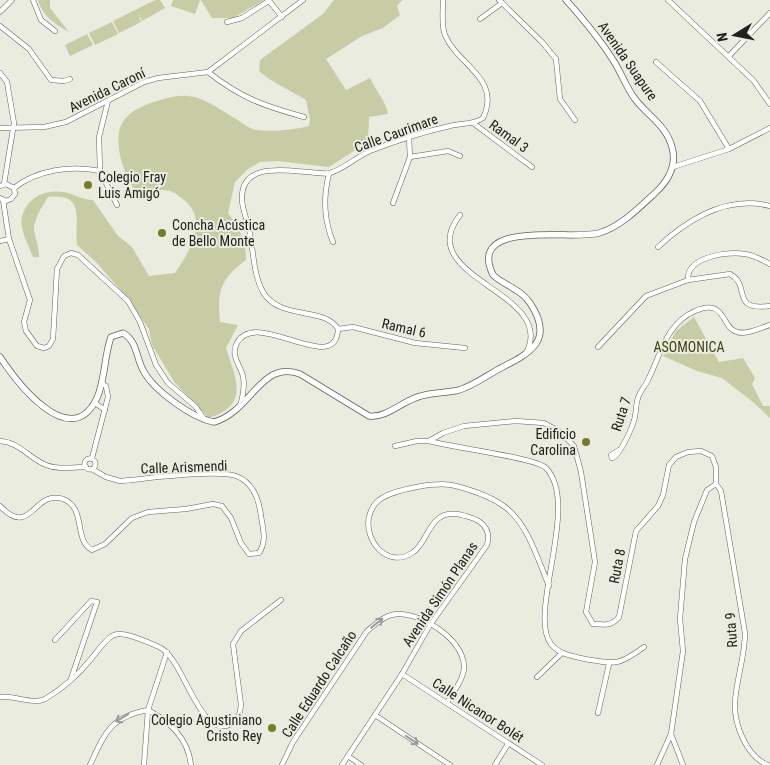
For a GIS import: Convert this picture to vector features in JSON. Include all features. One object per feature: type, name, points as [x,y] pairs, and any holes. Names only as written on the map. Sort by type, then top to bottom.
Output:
[{"type":"street","points":[[0,12],[12,0]]},
{"type":"street","points":[[33,0],[41,20],[54,31]]},
{"type":"street","points":[[303,0],[208,72],[241,96],[256,103],[304,117]]},
{"type":"street","points":[[443,0],[446,35],[476,71],[485,88],[487,98],[485,113],[483,118],[473,123]]},
{"type":"street","name":"Avenida Suapure","points":[[566,0],[596,35],[614,61],[636,100],[666,132],[673,153],[673,167]]},
{"type":"street","points":[[668,0],[729,56],[758,86],[770,104]]},
{"type":"street","points":[[227,22],[242,18],[266,2],[270,2],[282,17]]},
{"type":"street","points":[[480,19],[500,2],[542,42],[556,59],[560,99],[575,120]]},
{"type":"street","points":[[729,56],[770,13]]},
{"type":"street","name":"Avenida Caroní","points":[[0,26],[29,49],[50,80],[64,81],[70,79]]},
{"type":"street","points":[[656,62],[696,95],[729,149]]},
{"type":"street","name":"Avenida Caroní","points":[[0,128],[59,124],[144,82],[158,78],[208,72]]},
{"type":"street","points":[[0,74],[7,82],[14,128],[1,185],[9,184],[14,188]]},
{"type":"street","points":[[108,101],[99,137],[100,171],[117,205]]},
{"type":"street","name":"Calle Caurimare","points":[[329,174],[369,152],[450,126],[473,123]]},
{"type":"street","name":"Ramal 3","points":[[473,123],[532,167]]},
{"type":"street","points":[[0,357],[22,388],[59,417],[67,419],[79,417],[95,403],[111,336],[123,333],[132,340],[143,370],[159,388],[179,406],[206,421],[222,420],[239,407],[273,373],[290,370],[300,374],[369,416],[383,415],[408,399],[462,389],[532,350],[538,340],[538,318],[526,298],[494,275],[489,256],[494,245],[504,238],[517,235],[576,236],[608,230],[654,194],[666,180],[673,167],[729,149],[770,128]]},
{"type":"street","points":[[393,203],[410,157],[409,138]]},
{"type":"street","points":[[410,157],[416,158],[448,150],[460,156]]},
{"type":"street","points":[[14,188],[36,174],[63,169],[100,171]]},
{"type":"street","points":[[239,407],[244,382],[235,358],[235,350],[241,338],[247,333],[265,332],[314,348],[326,346],[334,342],[338,336],[338,329],[328,319],[286,310],[266,297],[256,273],[252,243],[242,199],[242,191],[250,177],[263,171],[282,170],[329,174],[326,186],[325,207],[333,242]]},
{"type":"street","points":[[14,188],[13,197],[9,200],[2,199],[9,239],[30,300],[24,322],[26,331],[37,346],[44,348],[49,346],[53,340],[57,269],[60,261],[71,253],[78,255],[128,301],[140,322],[156,365],[168,383],[195,406],[206,421]]},
{"type":"street","points":[[658,247],[680,227],[706,213],[750,202],[770,206]]},
{"type":"street","points":[[460,216],[451,230],[451,241],[457,261],[517,308],[526,318],[530,342],[522,357]]},
{"type":"street","points":[[0,241],[9,239]]},
{"type":"street","points":[[688,280],[688,271],[693,266],[707,258],[725,254],[751,255],[770,264]]},
{"type":"street","points":[[598,347],[646,296],[688,280],[730,274],[739,282],[742,298],[747,304],[755,308],[770,306]]},
{"type":"street","name":"Ruta 7","points":[[619,450],[631,430],[638,398],[648,381],[671,329],[696,310],[707,308],[717,309],[723,315],[729,328],[736,332],[745,332],[770,325]]},
{"type":"street","name":"Ramal 6","points":[[338,329],[353,327],[415,343],[465,348]]},
{"type":"street","points":[[86,467],[86,461],[92,458],[105,410],[108,392],[106,386],[101,382]]},
{"type":"street","points":[[95,403],[105,410]]},
{"type":"street","name":"Ruta 8","points":[[395,446],[418,441],[429,441],[443,433],[464,426],[516,421],[544,423],[560,432],[574,446],[582,472],[595,562],[586,612],[593,624],[608,625],[615,622],[619,617],[636,530],[660,500],[669,465],[676,458],[688,452],[701,451],[712,456],[716,467],[716,484]]},
{"type":"street","points":[[0,441],[10,442],[45,465],[55,468],[86,467],[92,469],[96,464],[92,458]]},
{"type":"street","points":[[429,441],[449,447],[530,460],[545,466],[554,477],[558,495],[555,552],[548,586],[546,636],[552,645],[562,653],[609,664],[629,658],[644,647]]},
{"type":"street","name":"Calle Arismendi","points":[[0,506],[10,516],[18,518],[26,517],[44,500],[61,499],[71,504],[77,512],[84,543],[92,550],[104,544],[132,518],[148,512],[186,509],[213,504],[222,506],[231,518],[241,543],[249,554],[259,553],[264,540],[259,500],[248,484],[236,476],[215,474],[120,481],[106,477],[92,469]]},
{"type":"street","name":"Avenida Simón Planas","points":[[342,765],[402,674],[430,625],[487,545],[488,532],[477,520],[452,514],[435,521],[413,553],[399,557],[386,555],[371,541],[368,530],[372,509],[382,497],[433,484],[455,485],[504,507],[518,520],[528,538],[548,586]]},
{"type":"street","points":[[657,765],[671,734],[683,651],[680,619],[685,559],[694,522],[707,490],[716,484]]},
{"type":"street","name":"Ruta 9","points":[[716,484],[721,491],[745,634],[745,646],[736,697],[736,712],[748,750],[758,761],[768,765]]},
{"type":"street","points":[[0,697],[10,695],[40,700],[71,680],[115,634],[120,634],[167,652],[177,664],[202,713],[212,724],[219,727],[227,726],[234,722],[240,714],[233,644],[241,631],[281,600]]},
{"type":"street","points":[[55,640],[91,602],[96,601],[97,604],[76,660],[71,680]]},
{"type":"street","name":"Calle Eduardo Calcaño","points":[[282,765],[293,742],[367,631],[384,617],[396,614],[409,615],[430,625],[453,642],[462,654],[464,666],[462,676],[447,703]]},
{"type":"street","points":[[144,765],[148,710],[167,652]]},
{"type":"street","points":[[537,677],[562,653]]},
{"type":"street","points":[[598,713],[609,664]]},
{"type":"street","name":"Calle Nicanor Bolét","points":[[402,674],[542,765]]},
{"type":"street","points":[[90,765],[111,726],[122,716],[148,710],[165,719],[176,729],[190,755],[191,765]]},
{"type":"street","points":[[375,715],[450,765]]},
{"type":"street","points":[[671,734],[683,765]]},
{"type":"street","points":[[495,765],[508,744]]},
{"type":"street","points":[[348,756],[361,765]]},
{"type":"green space","points":[[38,0],[50,0],[50,8],[69,32],[54,23],[46,15]]},
{"type":"green space","points":[[155,0],[160,0],[165,8],[142,21],[138,13],[141,22],[119,33],[113,21]]},
{"type":"green space","points":[[173,0],[200,0],[195,14],[171,6]]},
{"type":"green space","points":[[201,0],[264,0],[233,18],[212,18]]},
{"type":"green space","points":[[334,0],[402,0],[397,6],[400,15],[383,28],[362,36],[326,59],[346,90],[370,78],[388,114],[369,117],[368,142],[329,167],[278,161],[260,162],[248,169],[235,182],[228,213],[241,235],[245,247],[246,260],[231,273],[222,287],[219,312],[220,322],[238,325],[226,348],[237,390],[230,406],[209,418],[175,383],[152,345],[149,329],[123,293],[96,262],[77,245],[77,218],[74,204],[69,199],[48,197],[34,226],[39,257],[33,257],[23,232],[21,222],[24,210],[32,200],[44,193],[50,192],[64,192],[93,200],[118,236],[132,247],[149,276],[175,273],[191,246],[196,226],[195,217],[191,208],[184,200],[172,192],[160,190],[141,198],[131,184],[123,167],[118,140],[123,122],[130,114],[143,106],[175,96],[185,96],[203,100],[256,130],[296,129],[309,126],[310,120],[306,100],[269,79],[259,71],[260,60],[323,14]]},
{"type":"green space","points":[[112,22],[118,34],[95,45],[89,33]]},
{"type":"green space","points":[[87,34],[93,45],[70,56],[65,45]]},
{"type":"green space","name":"ASOMONICA","points":[[694,317],[719,362],[743,358],[755,378],[752,384],[763,406],[770,406],[770,418],[722,378],[697,371],[663,356],[676,331]]},
{"type":"place","name":"Colegio Fray Luis Amigó","points":[[88,185]]},
{"type":"place","name":"Concha Acústica de Bello Monte","points":[[162,233]]},
{"type":"place","name":"Edificio Carolina","points":[[586,442]]},
{"type":"place","name":"Colegio Agustiniano Cristo Rey","points":[[272,728]]}]
